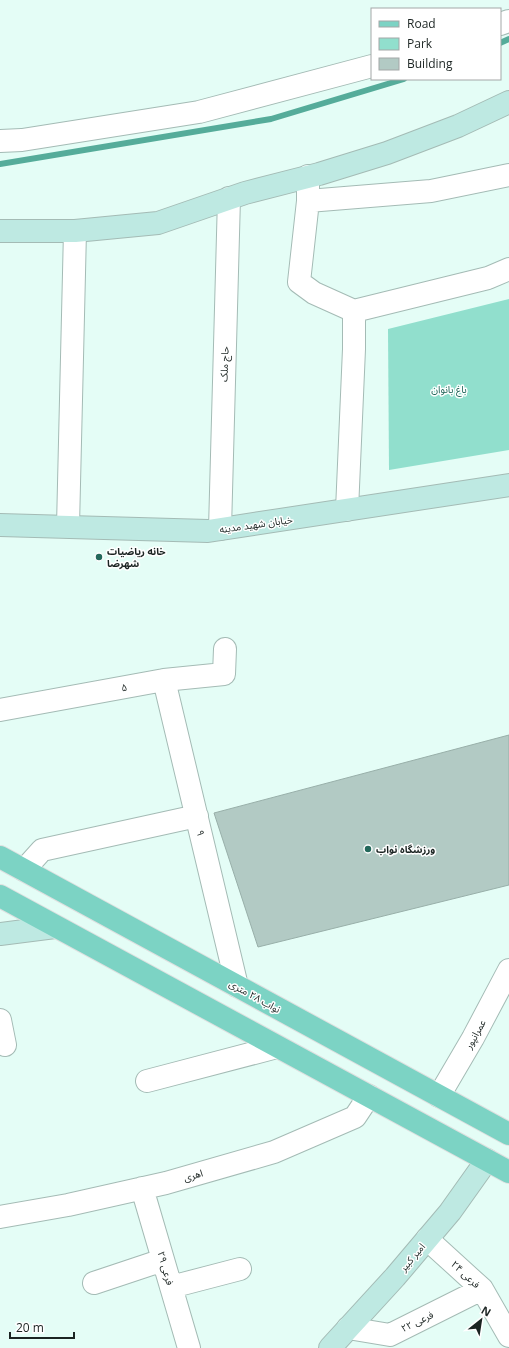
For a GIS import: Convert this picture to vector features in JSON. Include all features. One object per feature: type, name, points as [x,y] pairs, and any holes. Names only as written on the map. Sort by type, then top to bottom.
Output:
[{"type":"main road","name":"نواب ۲۸ متری","points":[[0,857],[509,1134]]},
{"type":"main road","points":[[0,896],[509,1172]]},
{"type":"street","points":[[0,141],[22,140],[199,112],[371,66]]},
{"type":"street","points":[[0,231],[75,230],[158,223],[245,192],[388,153],[458,126],[509,102]]},
{"type":"street","points":[[308,201],[431,191],[509,175]]},
{"type":"street","points":[[308,176],[308,201],[299,282],[314,293],[354,311],[488,278],[509,269]]},
{"type":"street","name":"حاج ملک","points":[[220,529],[229,198]]},
{"type":"street","points":[[68,526],[75,230]]},
{"type":"street","points":[[347,510],[354,349],[354,311]]},
{"type":"street","name":"خیابان شهید مدینه","points":[[0,525],[208,531],[509,485]]},
{"type":"street","name":"۵","points":[[0,710],[164,680],[224,674],[225,649]]},
{"type":"street","name":"۹","points":[[164,680],[237,986]]},
{"type":"street","points":[[24,870],[42,850],[197,816]]},
{"type":"street","points":[[0,934],[55,927]]},
{"type":"street","name":"عمرانپور","points":[[439,1096],[501,1005],[509,970]]},
{"type":"street","points":[[0,1020],[5,1045]]},
{"type":"street","points":[[147,1081],[277,1047]]},
{"type":"street","name":"اهری","points":[[0,1217],[68,1205],[166,1183],[274,1152],[354,1117],[369,1096]]},
{"type":"street","name":"امیر کبیر","points":[[330,1348],[395,1277],[450,1212],[486,1160]]},
{"type":"street","name":"فرعی ۲۹","points":[[142,1188],[187,1347]]},
{"type":"street","name":"فرعی ۲۴","points":[[427,1239],[482,1289],[509,1336]]},
{"type":"street","points":[[94,1284],[163,1260]]},
{"type":"street","points":[[171,1287],[240,1269]]},
{"type":"street","name":"فرعی ۲۲","points":[[348,1328],[390,1335],[482,1289]]},
{"type":"green space","name":"باغ بانوان","points":[[509,299],[509,450],[389,470],[388,329]]},
{"type":"building","name":"ورزشگاه نواب","points":[[509,735],[509,885],[258,947],[214,813]]},
{"type":"waterway","points":[[501,43],[509,39]]},
{"type":"waterway","points":[[0,164],[271,119],[401,80]]},
{"type":"place","name":"خانه ریاضیات شهرضا","points":[[99,557]]},
{"type":"place","name":"ورزشگاه نواب","points":[[368,849]]}]
